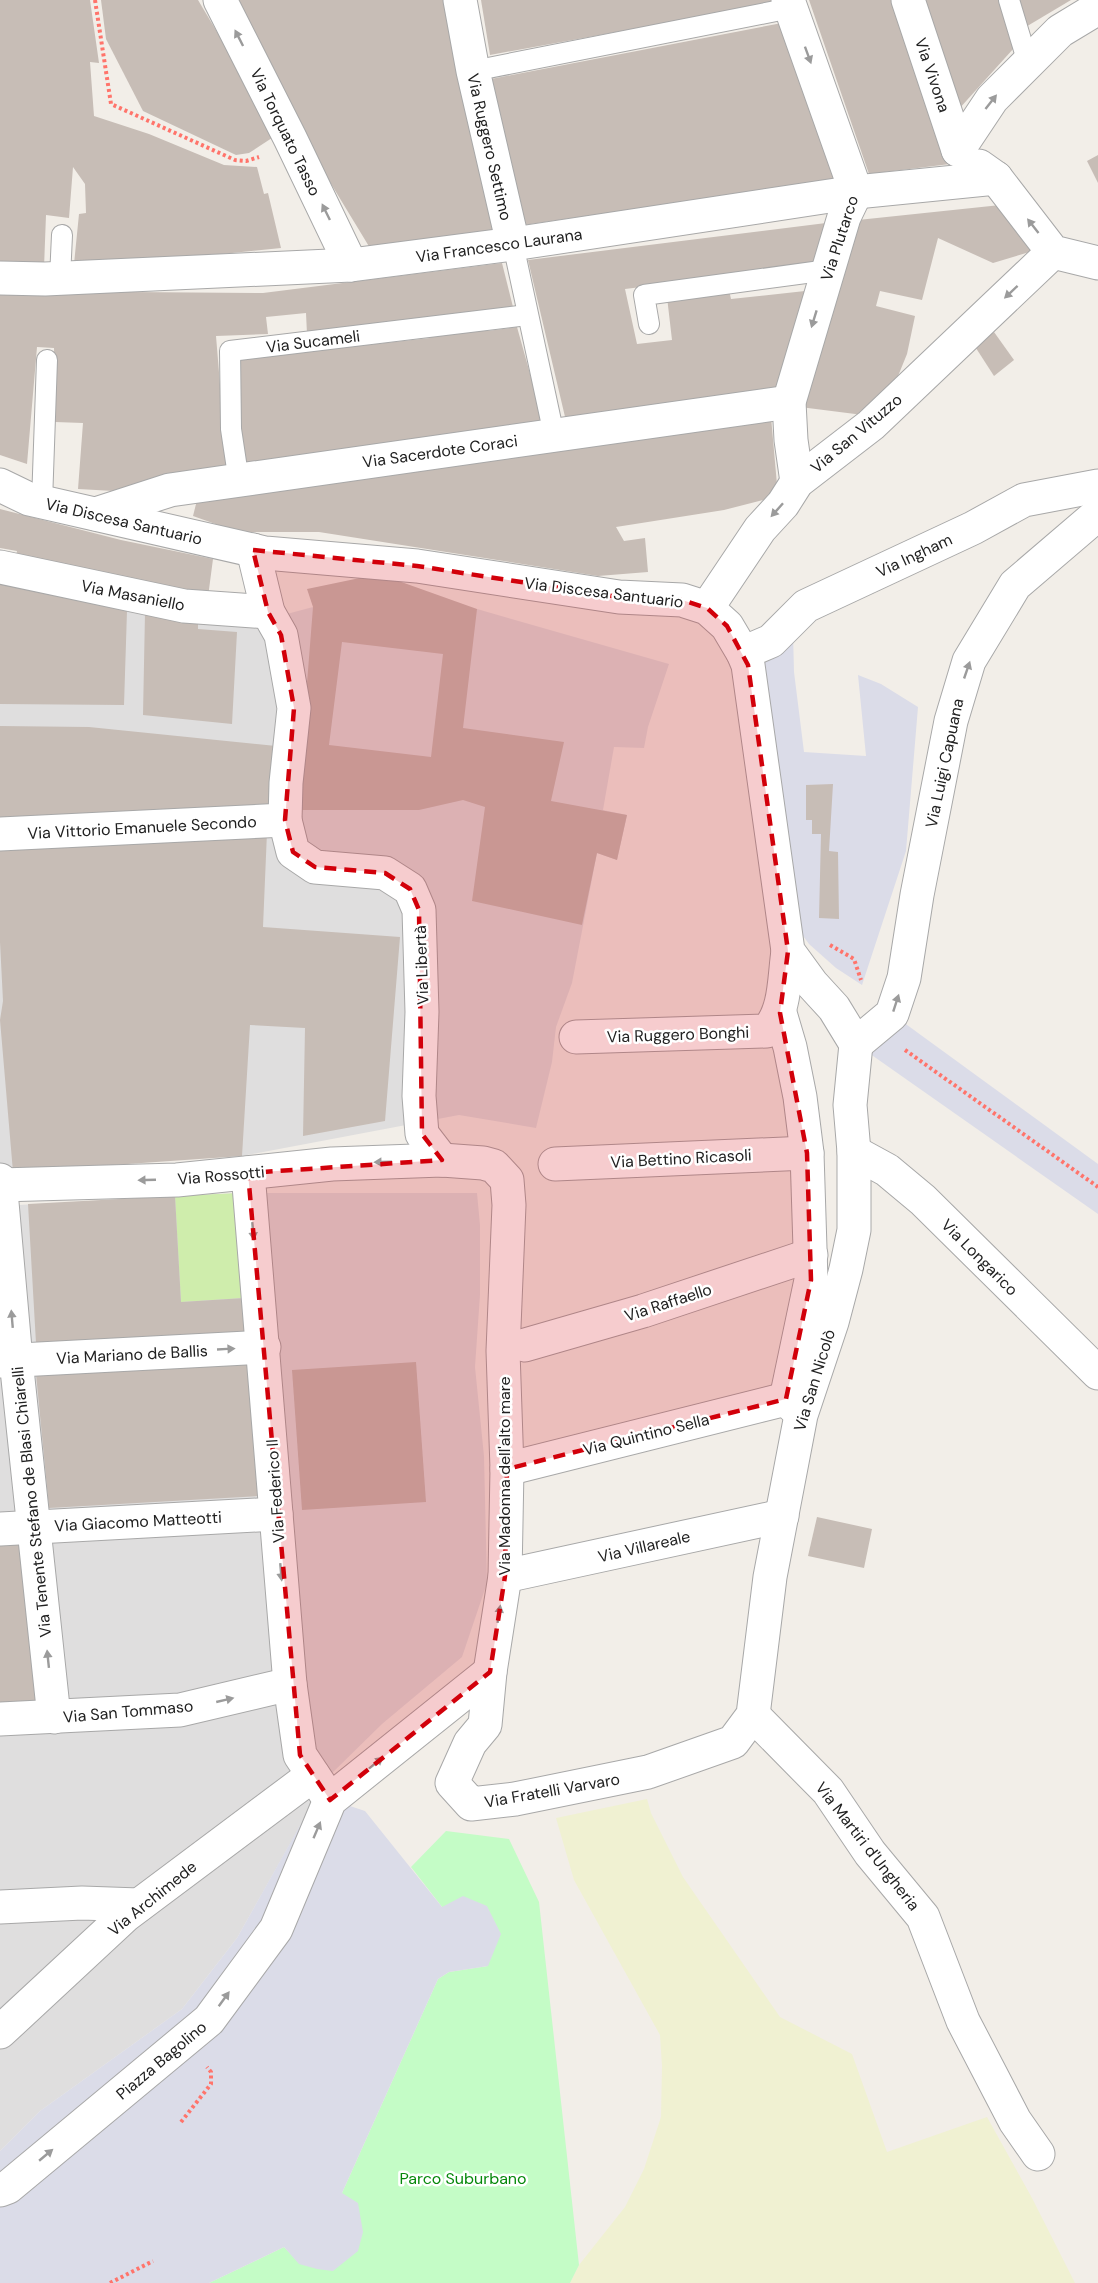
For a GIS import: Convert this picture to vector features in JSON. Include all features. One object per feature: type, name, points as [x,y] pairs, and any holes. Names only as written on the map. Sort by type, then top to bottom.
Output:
[{"type":"street","name":"Via Torquato Tasso","points":[[220,0],[351,265]]},
{"type":"street","name":"Via Ruggero Settimo","points":[[460,0],[472,71],[513,244]]},
{"type":"street","name":"Via Vivona","points":[[908,0],[958,150]]},
{"type":"street","name":"Via Plutarco","points":[[790,4],[856,192],[844,217],[789,402],[791,441],[797,482]]},
{"type":"street","points":[[1098,8],[1060,31],[992,99],[958,150],[996,178],[1053,252],[1098,263]]},
{"type":"street","name":"Via Francesco Laurana","points":[[0,278],[60,278],[351,265],[513,244],[856,192],[996,178]]},
{"type":"street","name":"Via San Vituzzo","points":[[707,608],[760,529],[783,504],[797,482],[871,425],[1053,252]]},
{"type":"street","name":"Via Sacerdote Coraci","points":[[94,514],[170,490],[789,402]]},
{"type":"street","name":"Via Discesa Santuario","points":[[0,485],[29,499],[265,553],[417,566],[619,597],[681,600],[707,608],[727,626],[748,665],[788,951],[812,984],[865,1036]]},
{"type":"street","name":"Via Ingham","points":[[743,653],[771,640],[806,606],[973,528],[1024,500],[1098,486]]},
{"type":"street","name":"Via Luigi Capuana","points":[[865,1036],[892,1014],[904,978],[917,895],[951,720],[969,661],[1015,585],[1098,514]]},
{"type":"street","name":"Via Libertà","points":[[253,550],[268,612],[281,635],[294,708],[286,783],[285,820],[293,852],[315,867],[385,873],[410,889],[419,910],[422,1012],[419,1096],[422,1134],[442,1160]]},
{"type":"street","name":"Via Masaniello","points":[[0,567],[184,606],[268,612]]},
{"type":"street","name":"Via Vittorio Emanuele Secondo","points":[[0,834],[285,820]]},
{"type":"street","points":[[788,951],[780,1013],[792,1057],[807,1153],[811,1255],[811,1280],[793,1407]]},
{"type":"street","name":"Via Ruggero Bonghi","points":[[576,1037],[767,1031],[775,1023],[780,1013]]},
{"type":"street","name":"Via San Nicolò","points":[[753,1715],[770,1577],[782,1516],[793,1407],[832,1322],[854,1230],[854,1152],[850,1105],[865,1036]]},
{"type":"street","name":"Via Longarico","points":[[854,1152],[887,1170],[922,1200],[1098,1373]]},
{"type":"street","name":"Via Bettino Ricasoli","points":[[555,1164],[807,1153]]},
{"type":"street","name":"Via Rossotti","points":[[0,1185],[177,1179],[332,1164],[442,1160],[483,1162],[494,1166],[507,1180],[514,1348]]},
{"type":"street","name":"Via Federico II","points":[[248,1173],[290,1684],[300,1755],[321,1787]]},
{"type":"street","name":"Via Tenente Stefano de Blasi Chiarelli","points":[[0,1180],[8,1360],[35,1526],[54,1717]]},
{"type":"street","name":"Via Raffaello","points":[[514,1348],[643,1311],[811,1255]]},
{"type":"street","name":"Via Mariano de Ballis","points":[[8,1360],[264,1347]]},
{"type":"street","name":"Via Madonna dell'alto mare","points":[[490,1672],[505,1576],[507,1469],[514,1348]]},
{"type":"street","name":"Via Quintino Sella","points":[[507,1469],[793,1407]]},
{"type":"street","name":"Via Giacomo Matteotti","points":[[0,1528],[276,1514]]},
{"type":"street","name":"Via Villareale","points":[[505,1576],[782,1516]]},
{"type":"street","points":[[321,1787],[490,1672]]},
{"type":"street","name":"Via Fratelli Varvaro","points":[[490,1672],[485,1725],[470,1743],[452,1783],[471,1804],[515,1799],[648,1772],[733,1742],[753,1715]]},
{"type":"street","name":"Via San Tommaso","points":[[0,1719],[180,1710],[290,1684]]},
{"type":"street","name":"Via Martiri d'Ungheria","points":[[753,1715],[828,1791],[870,1853],[923,1917],[963,2021],[1015,2121],[1038,2154]]},
{"type":"street","name":"Via Archimede","points":[[0,2031],[139,1905],[321,1787]]},
{"type":"street","name":"Piazza Bagolino","points":[[0,2190],[8,2187],[209,2020],[276,1929],[321,1787]]},
{"type":"street","points":[[0,1907],[82,1903],[139,1905]]},
{"type":"lane","points":[[1009,0],[1028,63]]},
{"type":"lane","points":[[472,71],[790,4]]},
{"type":"lane","points":[[60,278],[62,235]]},
{"type":"lane","name":"Via Ruggero Settimo","points":[[513,244],[554,435]]},
{"type":"lane","points":[[649,324],[644,295],[828,270]]},
{"type":"lane","name":"Via Sucameli","points":[[239,482],[231,429],[230,351],[527,315]]},
{"type":"lane","points":[[42,502],[47,360]]},
{"type":"path","points":[[95,0],[111,104],[235,160],[246,161],[256,158],[290,138]]},
{"type":"path","points":[[865,1036],[1098,1187]]},
{"type":"path","points":[[181,2122],[210,2084],[211,2072],[206,2066],[200,2071]]},
{"type":"path","points":[[110,2283],[153,2262]]},
{"type":"highlighted area","points":[[253,550],[417,566],[619,597],[682,600],[707,608],[727,626],[748,665],[788,951],[780,1013],[807,1153],[811,1280],[786,1399],[507,1469],[505,1576],[490,1672],[330,1800],[300,1755],[248,1173],[442,1160],[422,1134],[419,910],[410,889],[385,873],[315,867],[293,852],[285,820],[294,708],[281,635],[268,612]]},
{"type":"shaded area","points":[[0,579],[127,611],[246,625],[313,607],[477,609],[669,664],[648,727],[644,748],[614,747],[603,810],[627,815],[617,860],[597,853],[572,983],[556,1027],[552,1062],[536,1128],[459,1115],[242,1156],[0,1170]]},
{"type":"shaded area","points":[[793,633],[794,672],[804,752],[866,756],[858,675],[881,684],[918,707],[906,851],[862,985],[836,968],[809,944],[798,929],[759,657]]},
{"type":"shaded area","points":[[892,1014],[1098,1164],[1098,1214],[856,1044]]},
{"type":"shaded area","points":[[239,1193],[477,1193],[480,1225],[480,1295],[475,1367],[484,1456],[487,1583],[462,1657],[382,1724],[327,1778],[237,1938],[182,2009],[40,2111],[0,2151],[0,1206]]},
{"type":"shaded area","points":[[317,1795],[365,1811],[442,1907],[463,1896],[487,1906],[501,1934],[488,1966],[449,1972],[438,1979],[342,2193],[358,2203],[363,2232],[358,2251],[333,2271],[299,2264],[284,2247],[209,2283],[0,2283],[0,2151],[40,2111],[182,2009],[237,1938]]},
{"type":"green space","points":[[239,1193],[244,1298],[181,1302],[175,1196]]},
{"type":"green space","points":[[647,1799],[651,1813],[683,1877],[780,2017],[852,2054],[887,2152],[987,2117],[1032,2198],[1075,2283],[570,2283],[579,2265],[625,2207],[644,2169],[661,2117],[662,2066],[660,2035],[574,1880],[556,1818]]},
{"type":"green space","name":"Parco Suburbano","points":[[446,1831],[509,1839],[539,1902],[579,2265],[570,2283],[209,2283],[284,2247],[300,2264],[342,2193],[438,1979],[449,1972],[488,1966],[411,1867]]},
{"type":"building","points":[[0,0],[90,0],[99,63],[90,62],[94,116],[149,134],[224,165],[257,167],[264,194],[268,193],[281,248],[174,259],[74,264],[79,214],[86,213],[85,184],[73,167],[69,218],[46,215],[44,268],[0,265]]},
{"type":"building","points":[[101,0],[198,0],[278,134],[249,153],[236,155],[143,111],[106,39]]},
{"type":"building","points":[[239,0],[444,0],[452,47],[498,229],[373,253],[299,131]]},
{"type":"building","points":[[481,0],[774,0],[775,3],[490,55]]},
{"type":"building","points":[[809,0],[897,0],[950,164],[869,174]]},
{"type":"building","points":[[923,0],[999,0],[1014,48],[958,110]]},
{"type":"building","points":[[1017,0],[1071,0],[1024,28]]},
{"type":"building","points":[[782,23],[834,180],[517,226],[491,79]]},
{"type":"building","points":[[1098,155],[1098,183],[1087,161]]},
{"type":"building","points":[[1010,204],[1036,250],[993,263],[938,238],[922,300],[880,291],[876,306],[915,316],[907,354],[896,381],[871,416],[800,407],[858,220]]},
{"type":"building","points":[[826,223],[814,266],[625,289],[637,344],[672,340],[667,297],[729,290],[731,299],[805,291],[785,389],[566,421],[528,260]]},
{"type":"building","points":[[502,263],[513,307],[307,334],[306,313],[266,317],[268,334],[216,336],[227,469],[114,491],[78,489],[83,423],[55,422],[54,348],[37,347],[27,464],[0,455],[0,291],[263,293]]},
{"type":"building","points":[[486,326],[487,331],[517,327],[544,424],[244,469],[239,429],[239,359],[430,338],[431,331]]},
{"type":"building","points":[[994,332],[1014,360],[994,376],[974,345]]},
{"type":"building","points":[[771,417],[778,496],[724,510],[616,527],[624,541],[645,538],[648,572],[598,576],[319,532],[238,532],[193,516],[197,500]]},
{"type":"building","points":[[0,509],[121,540],[213,559],[208,597],[14,564],[17,551],[0,548]]},
{"type":"building","points":[[379,574],[477,609],[463,728],[564,742],[551,801],[627,815],[617,860],[597,853],[582,925],[472,901],[485,807],[463,800],[419,810],[297,810],[313,607],[307,589]],"holes":[[[342,642],[443,654],[431,757],[329,745]]]},
{"type":"building","points":[[0,579],[127,611],[124,705],[0,704]]},
{"type":"building","points":[[145,613],[198,620],[198,629],[237,632],[232,724],[143,715]]},
{"type":"building","points":[[0,726],[89,727],[276,746],[271,812],[0,821]]},
{"type":"building","points":[[833,784],[829,851],[838,852],[839,919],[819,918],[821,834],[812,834],[812,820],[806,820],[806,785]]},
{"type":"building","points":[[267,832],[263,927],[400,937],[385,1121],[303,1136],[305,1028],[250,1025],[242,1156],[13,1172],[0,1020],[3,1001],[0,942],[0,845]]},
{"type":"building","points":[[175,1196],[181,1302],[244,1298],[246,1332],[36,1343],[28,1204]]},
{"type":"building","points":[[250,1361],[259,1496],[49,1508],[36,1374]]},
{"type":"building","points":[[416,1362],[426,1502],[302,1510],[292,1370]]},
{"type":"building","points":[[817,1517],[872,1529],[864,1568],[808,1556]]},
{"type":"building","points":[[23,1541],[36,1704],[0,1706],[0,1542]]}]
